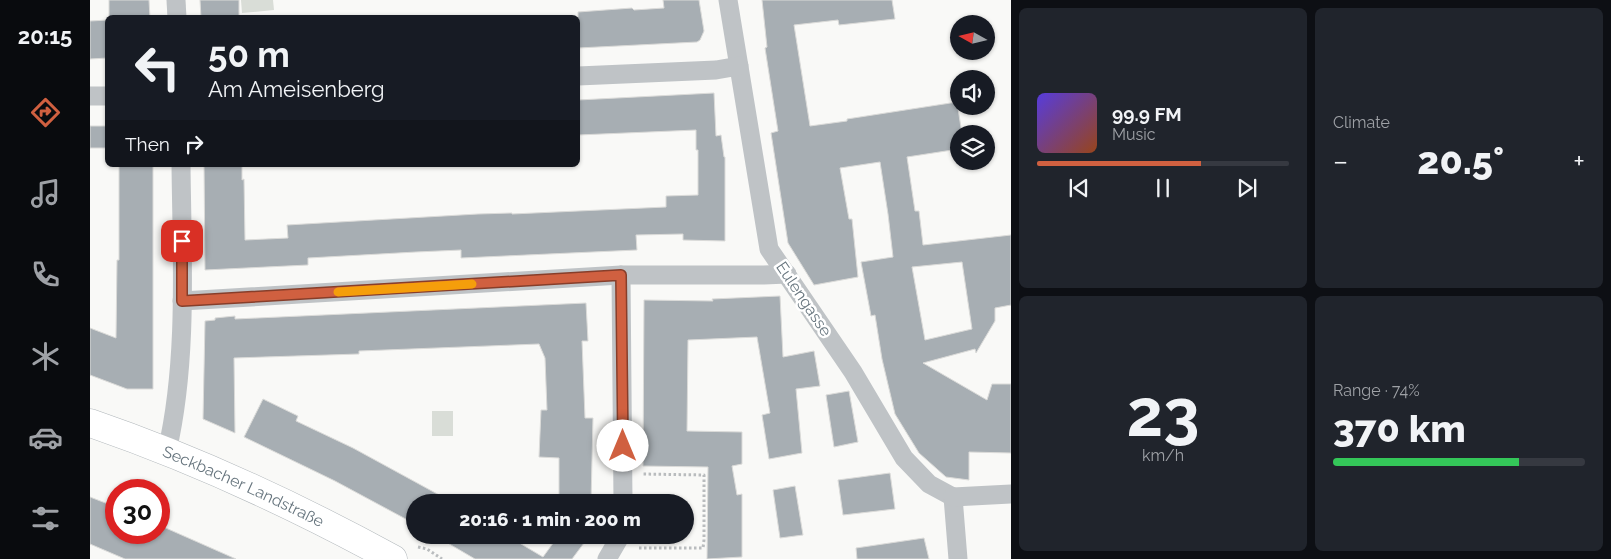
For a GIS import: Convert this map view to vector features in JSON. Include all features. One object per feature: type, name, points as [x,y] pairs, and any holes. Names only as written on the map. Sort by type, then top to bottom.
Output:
[{"type":"main road","name":"Seckbacher Landstraße","points":[[90,423],[167,451],[291,506],[393,559]]},
{"type":"street","points":[[176,0],[177,15]]},
{"type":"street","name":"Eulengasse","points":[[728,0],[770,249],[852,372],[904,458],[929,484],[953,497]]},
{"type":"street","points":[[580,76],[716,70],[739,66]]},
{"type":"street","points":[[90,96],[105,96]]},
{"type":"street","points":[[167,451],[174,418],[182,301],[181,167]]},
{"type":"street","points":[[182,301],[621,275],[787,274]]},
{"type":"street","points":[[621,275],[623,494]]},
{"type":"street","points":[[958,559],[953,497],[1011,494]]},
{"type":"street","points":[[607,559],[616,544]]},
{"type":"path","points":[[639,548],[703,548],[704,540],[704,475],[640,474]]},
{"type":"path","points":[[418,547],[442,559]]},
{"type":"shaded area","points":[[241,0],[273,0],[274,10],[242,13]]},
{"type":"shaded area","points":[[432,411],[453,411],[453,436],[432,436]]},
{"type":"building","points":[[109,0],[149,0],[150,15],[109,15]]},
{"type":"building","points":[[200,0],[239,0],[239,15],[201,15]]},
{"type":"building","points":[[663,0],[699,0],[704,31],[700,40],[697,42],[580,48],[580,15],[578,15],[578,12],[664,8]]},
{"type":"building","points":[[762,0],[892,0],[895,19],[839,25],[838,20],[794,25],[810,126],[950,103],[950,115],[959,115],[961,125],[950,125],[950,150],[907,157],[915,211],[919,211],[923,245],[1011,235],[1011,305],[995,308],[995,321],[976,353],[975,349],[923,363],[987,400],[992,384],[1011,384],[1011,453],[969,452],[969,480],[946,477],[919,453],[895,414],[882,359],[875,315],[871,316],[861,262],[893,257],[880,162],[840,168],[849,219],[852,219],[858,277],[814,285],[788,243],[771,133],[778,131],[765,48],[767,47]],"holes":[[[962,262],[972,329],[925,340],[912,267]]]},
{"type":"building","points":[[105,20],[105,58],[90,59],[90,21]]},
{"type":"building","points":[[714,93],[716,136],[721,135],[725,157],[725,241],[683,240],[683,234],[636,235],[637,250],[461,258],[461,250],[416,252],[308,258],[308,265],[205,270],[204,167],[242,167],[242,180],[244,179],[245,240],[288,238],[287,225],[478,214],[666,207],[666,196],[698,195],[696,130],[580,135],[580,100]]},
{"type":"building","points":[[90,126],[105,126],[105,148],[90,148]]},
{"type":"building","points":[[119,167],[153,167],[153,389],[127,389],[90,375],[90,328],[116,338],[117,260],[119,260]]},
{"type":"building","points":[[780,296],[783,357],[814,351],[820,386],[796,389],[802,453],[769,459],[762,415],[770,413],[757,337],[688,340],[687,431],[742,432],[742,464],[732,466],[737,495],[742,494],[742,557],[707,559],[708,467],[643,466],[644,300],[713,301],[712,299]]},
{"type":"building","points":[[586,303],[588,341],[582,341],[585,418],[593,418],[591,494],[559,494],[559,458],[539,457],[541,410],[547,410],[545,358],[539,344],[359,351],[359,354],[234,358],[235,433],[203,419],[205,321],[235,316],[235,319]]},
{"type":"building","points":[[849,391],[858,442],[834,447],[826,395]]},
{"type":"building","points":[[263,399],[298,416],[296,421],[353,448],[437,494],[406,494],[406,519],[335,481],[244,437]]},
{"type":"building","points":[[890,473],[895,509],[843,515],[838,480]]},
{"type":"building","points":[[795,486],[803,535],[780,538],[773,490]]},
{"type":"building","points":[[90,497],[105,503],[105,544],[170,544],[170,530],[236,559],[125,559],[90,544]]},
{"type":"building","points":[[924,538],[929,559],[857,559],[856,548]]},
{"type":"building","points":[[449,544],[521,544],[543,557],[552,544],[583,544],[572,559],[475,559]]},
{"type":"slow traffic","points":[[338,292],[472,284]]},
{"type":"route","points":[[182,241],[182,301],[621,275],[623,446]]}]
